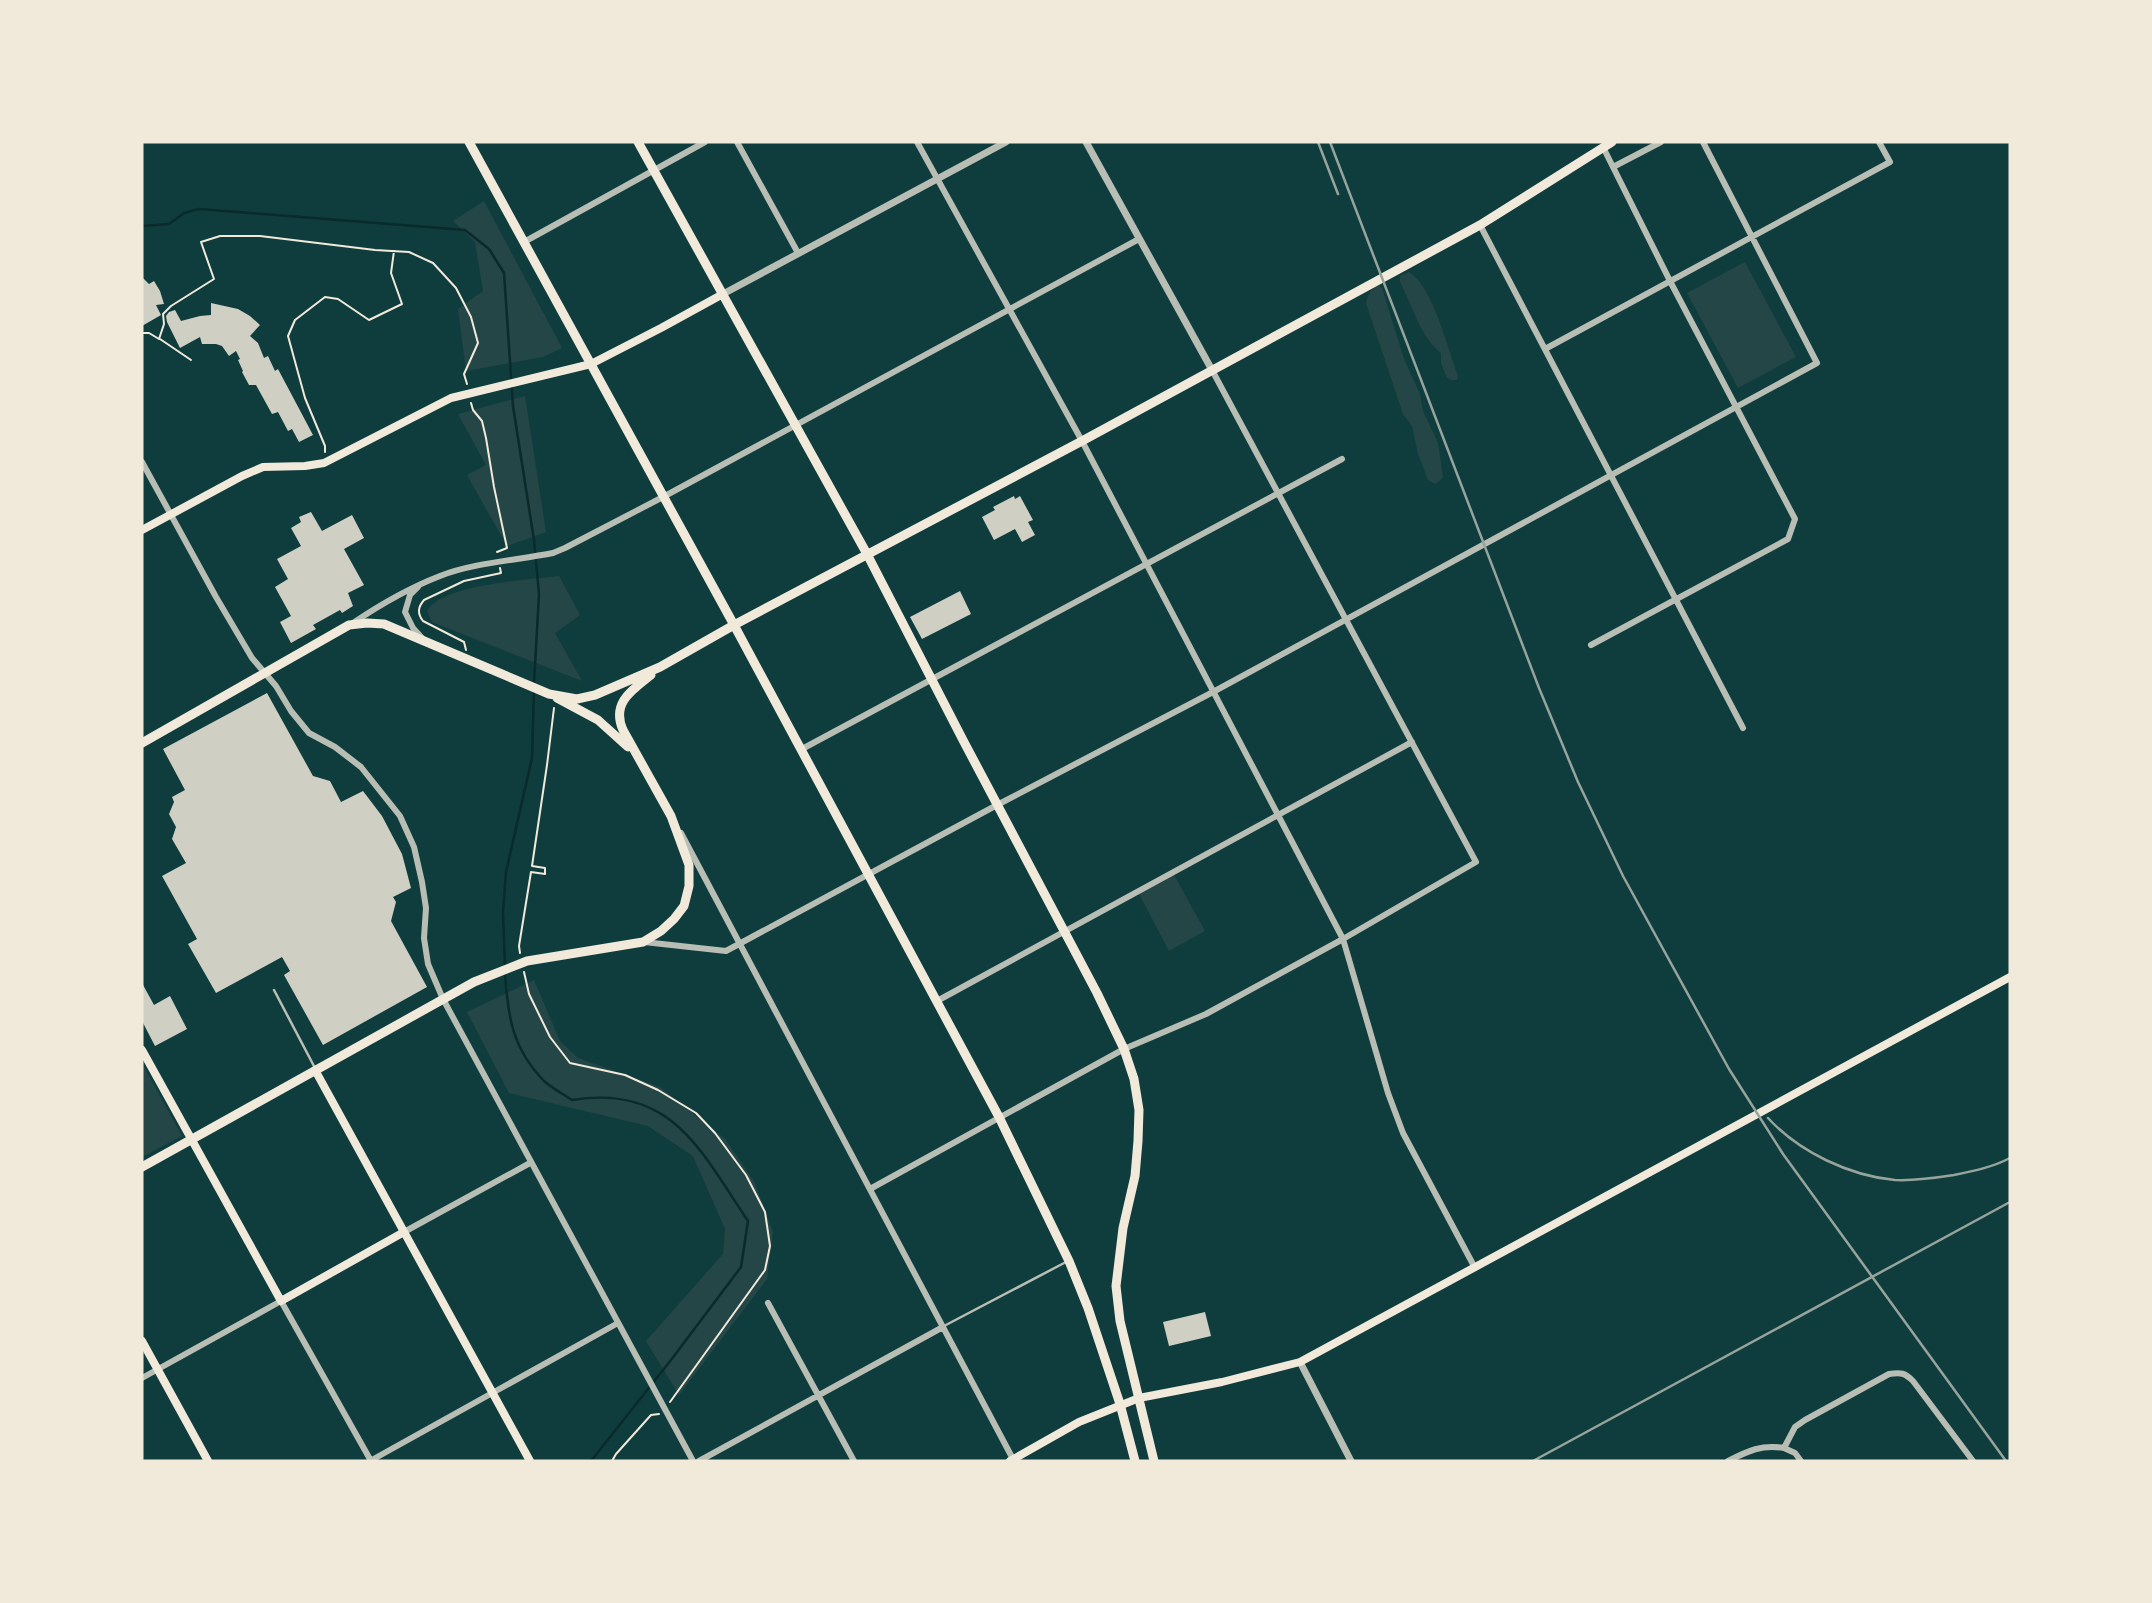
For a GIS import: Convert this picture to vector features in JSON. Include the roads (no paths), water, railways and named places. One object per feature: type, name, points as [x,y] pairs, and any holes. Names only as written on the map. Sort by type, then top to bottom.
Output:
[{"type":"main road","points":[[469,142],[802,749],[999,1117],[1069,1261],[1088,1308],[1121,1404],[1135,1461]]},
{"type":"main road","points":[[638,142],[867,554],[1124,1049],[1134,1079],[1139,1110],[1138,1141],[1135,1176],[1122,1228],[1116,1286],[1120,1321],[1154,1461]]},
{"type":"main road","points":[[549,694],[577,699],[595,695],[660,667],[1480,225],[1607,144]]},
{"type":"main road","points":[[142,530],[263,467],[324,463],[451,397],[591,364],[723,294]]},
{"type":"main road","points":[[142,743],[349,625],[367,623],[384,624],[549,694],[598,720],[637,756]]},
{"type":"main road","points":[[142,1167],[474,982],[524,963],[643,942],[674,919],[684,906],[689,886],[689,865],[671,816],[622,730],[619,714],[625,696],[660,667]]},
{"type":"main road","points":[[1012,1461],[1079,1422],[1121,1404],[1300,1362],[2010,977]]},
{"type":"main road","points":[[142,1050],[281,1301],[404,1232]]},
{"type":"main road","points":[[316,1070],[530,1461]]},
{"type":"main road","points":[[142,1341],[208,1461]]},
{"type":"street","points":[[524,242],[705,142]]},
{"type":"street","points":[[737,142],[798,253]]},
{"type":"street","points":[[917,142],[1082,441],[1343,939],[1388,1093],[1403,1133],[1475,1268]]},
{"type":"street","points":[[723,294],[1006,142]]},
{"type":"street","points":[[870,1188],[1124,1049],[1206,1014],[1476,862],[1212,370],[1086,142]]},
{"type":"street","points":[[1613,167],[1661,142]]},
{"type":"street","points":[[643,942],[726,951],[1213,691],[1817,363],[1703,142]]},
{"type":"street","points":[[1545,349],[1890,163],[1879,142]]},
{"type":"street","points":[[1591,645],[1788,539],[1795,519],[1671,283],[1613,167],[1607,144]]},
{"type":"street","points":[[1480,225],[1743,728]]},
{"type":"street","points":[[349,625],[385,601],[440,576],[462,569],[553,553],[663,497],[1139,239]]},
{"type":"street","points":[[802,749],[1342,459]]},
{"type":"street","points":[[142,462],[252,659],[309,733],[335,747],[361,767],[400,816],[414,847],[422,882],[428,964],[443,999],[693,1461]]},
{"type":"street","points":[[419,586],[410,595],[405,612],[413,628],[426,641]]},
{"type":"street","points":[[937,1000],[1412,743]]},
{"type":"street","points":[[671,816],[741,943],[1012,1461]]},
{"type":"street","points":[[404,1232],[530,1163]]},
{"type":"street","points":[[142,1378],[281,1301],[370,1461],[618,1323]]},
{"type":"street","points":[[768,1303],[854,1461]]},
{"type":"street","points":[[699,1461],[943,1326]]},
{"type":"street","points":[[1300,1362],[1351,1461]]},
{"type":"street","points":[[1784,1448],[1795,1427],[1805,1420],[1889,1374],[1899,1372],[1913,1381],[1973,1461]]},
{"type":"street","points":[[1728,1461],[1763,1446],[1784,1448],[1795,1453],[1801,1461]]},
{"type":"lane","points":[[274,990],[316,1070]]},
{"type":"lane","points":[[943,1326],[1069,1261]]},
{"type":"waterway","points":[[142,226],[169,224],[184,213],[199,209],[465,230],[489,249],[504,273],[513,406],[534,540],[539,594],[534,683]]},
{"type":"waterway","points":[[505,967],[503,912],[506,872],[532,758],[534,690]]},
{"type":"waterway","points":[[505,974],[510,1018],[518,1044],[533,1069],[544,1081],[572,1100],[606,1098],[635,1102],[659,1113],[680,1128],[698,1147],[748,1221],[741,1267],[591,1461]]},
{"type":"railway","points":[[1318,142],[1338,194]]},
{"type":"railway","points":[[1330,142],[1539,688],[1578,782],[1623,876],[1729,1069],[1783,1154],[2006,1461]]},
{"type":"railway","points":[[1768,1118],[1810,1152],[1843,1168],[1878,1178],[1910,1180],[1947,1176],[1983,1168],[2010,1158]]},
{"type":"railway","points":[[1533,1461],[2010,1202]]}]
